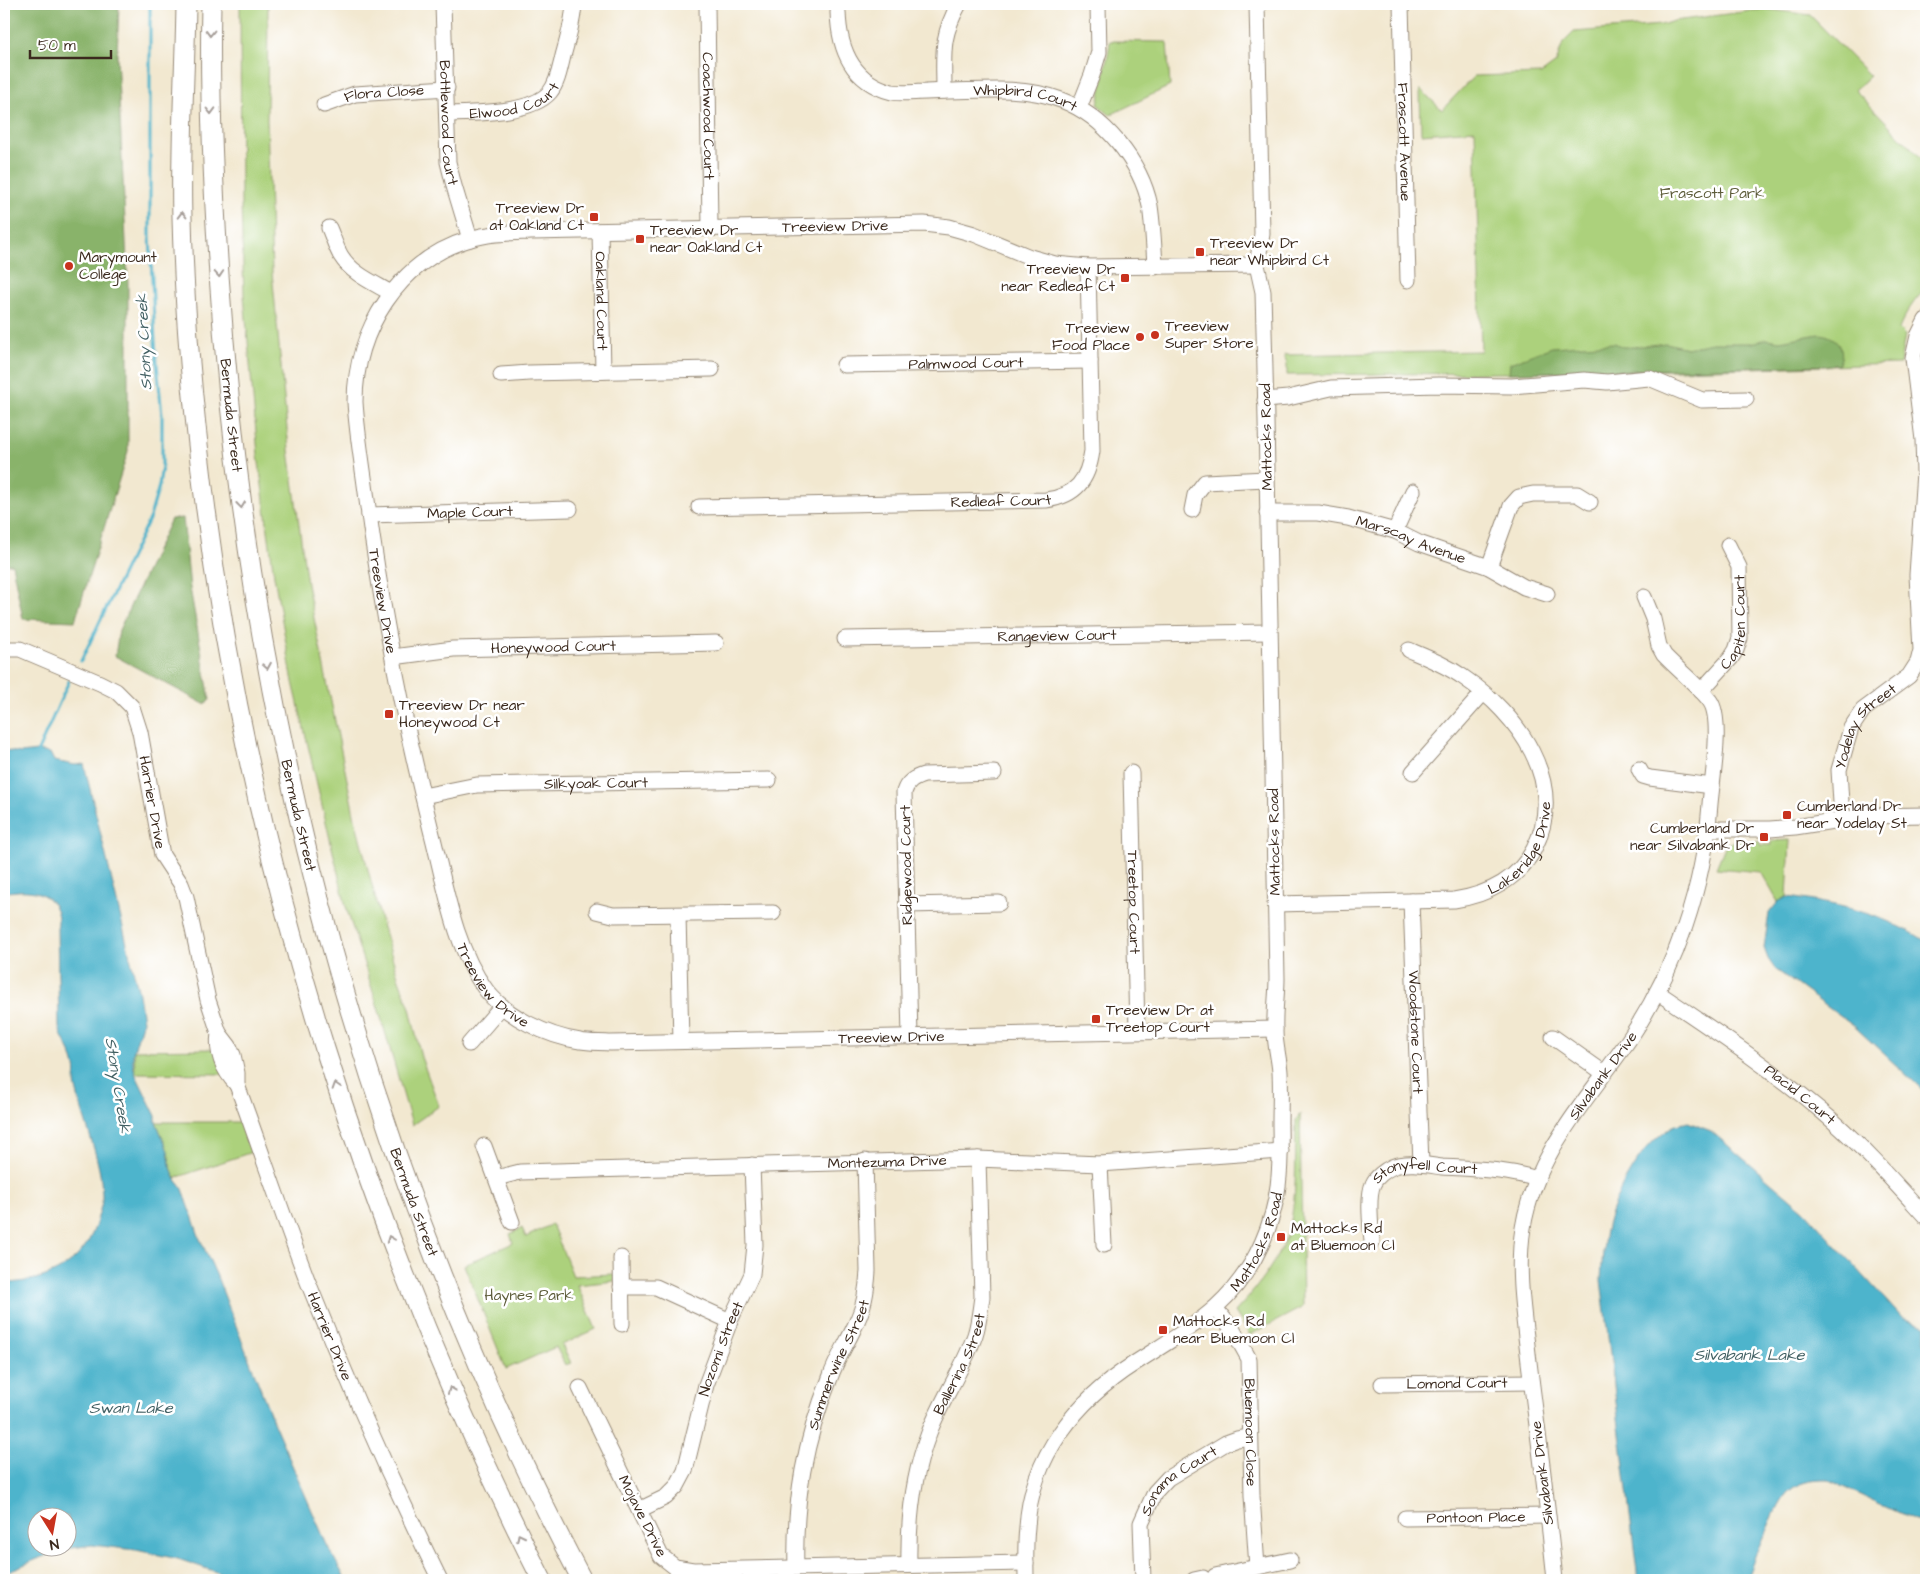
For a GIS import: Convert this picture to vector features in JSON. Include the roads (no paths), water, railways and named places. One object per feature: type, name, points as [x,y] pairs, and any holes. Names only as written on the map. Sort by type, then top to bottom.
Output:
[{"type":"main road","points":[[186,4],[182,216],[190,367],[218,599],[250,767],[303,979],[359,1156],[403,1273],[452,1392],[491,1478],[542,1580]]},
{"type":"main road","name":"Bermuda Street","points":[[211,4],[212,169],[222,324],[231,423],[255,598],[276,720],[300,826],[352,1020],[384,1119],[415,1205],[458,1316],[490,1390],[523,1462],[582,1580]]},
{"type":"street","name":"Bottlewood Court","points":[[443,4],[447,88],[447,148],[450,174],[470,239]]},
{"type":"street","name":"Elwood Court","points":[[447,114],[494,112],[530,104],[550,92],[556,82],[573,20],[574,4]]},
{"type":"street","name":"Coachwood Court","points":[[707,4],[710,228]]},
{"type":"street","points":[[944,92],[944,40],[946,29],[959,4]]},
{"type":"street","name":"Mattocks Road","points":[[1026,1580],[1027,1526],[1030,1503],[1043,1464],[1062,1429],[1090,1396],[1106,1382],[1184,1333],[1215,1308],[1240,1280],[1251,1264],[1273,1215],[1279,1187],[1281,1151],[1280,1074],[1275,1029],[1277,978],[1266,479],[1266,400],[1263,292],[1258,265],[1262,234],[1257,4]]},
{"type":"street","name":"Frascott Avenue","points":[[1401,4],[1408,280]]},
{"type":"street","points":[[1079,108],[1099,52],[1098,6]]},
{"type":"street","name":"Whipbird Court","points":[[838,12],[838,31],[844,49],[853,67],[863,79],[873,85],[895,92],[1023,91],[1062,100],[1079,108],[1091,117],[1116,140],[1129,158],[1141,182],[1149,205],[1155,267]]},
{"type":"street","name":"Flora Close","points":[[324,105],[340,98],[362,93],[447,88]]},
{"type":"street","name":"Treeview Drive","points":[[1258,265],[1088,267],[1055,264],[974,234],[949,227],[924,224],[506,233],[470,239],[451,246],[430,258],[403,279],[391,293],[371,325],[356,374],[355,396],[356,420],[377,573],[407,733],[450,905],[464,950],[476,974],[488,992],[502,1006],[524,1022],[556,1036],[581,1042],[1275,1029]]},
{"type":"street","points":[[330,228],[345,262],[361,276],[391,293]]},
{"type":"street","name":"Oakland Court","points":[[600,231],[603,370]]},
{"type":"street","name":"Redleaf Court","points":[[699,507],[1055,499],[1066,495],[1082,482],[1087,474],[1092,452],[1088,267]]},
{"type":"street","name":"Yodelay Street","points":[[1842,819],[1839,770],[1850,728],[1864,710],[1909,676],[1916,667],[1920,656],[1922,644],[1917,575],[1924,486],[1924,440],[1913,358],[1918,336],[1926,320]]},
{"type":"street","name":"Palmwood Court","points":[[844,365],[1090,362]]},
{"type":"street","name":"Oakland Court","points":[[501,376],[603,370],[712,368]]},
{"type":"street","points":[[1266,400],[1288,398],[1331,388],[1438,385],[1512,386],[1584,380],[1607,382],[1649,378],[1702,400],[1746,399]]},
{"type":"street","points":[[1192,510],[1194,495],[1205,482],[1266,479]]},
{"type":"street","points":[[1395,531],[1413,491]]},
{"type":"street","points":[[1489,568],[1511,506],[1519,498],[1533,494],[1576,494],[1590,502]]},
{"type":"street","name":"Maple Court","points":[[369,515],[570,509]]},
{"type":"street","name":"Marscay Avenue","points":[[1267,513],[1328,514],[1395,531],[1419,544],[1489,568],[1524,587],[1548,594]]},
{"type":"street","name":"Capiten Court","points":[[1701,691],[1731,658],[1740,638],[1739,568],[1728,545]]},
{"type":"street","name":"Silvabank Drive","points":[[1555,1580],[1522,1303],[1520,1256],[1523,1227],[1537,1179],[1554,1144],[1631,1036],[1658,992],[1688,918],[1703,864],[1709,829],[1716,720],[1712,704],[1664,655],[1659,646],[1653,619],[1644,597]]},
{"type":"street","name":"Rangeview Court","points":[[845,639],[1269,632]]},
{"type":"street","name":"Honeywood Court","points":[[393,657],[452,650],[716,643]]},
{"type":"street","name":"Harrier Drive","points":[[4,649],[20,650],[100,683],[116,691],[132,707],[138,721],[162,855],[186,896],[208,1000],[219,1033],[218,1043],[221,1059],[229,1076],[237,1085],[308,1280],[357,1402],[440,1580]]},
{"type":"street","name":"Lakeridge Drive","points":[[1275,904],[1454,900],[1468,898],[1490,891],[1508,879],[1524,864],[1535,846],[1544,825],[1546,813],[1544,786],[1537,763],[1514,724],[1503,710],[1463,677],[1437,661],[1409,650]]},
{"type":"street","points":[[1413,772],[1483,693]]},
{"type":"street","points":[[1639,769],[1643,776],[1650,778],[1712,786]]},
{"type":"street","name":"Ridgewood Court","points":[[910,1037],[905,787],[915,777],[924,774],[994,772]]},
{"type":"street","name":"Treetop Court","points":[[1132,773],[1137,1031]]},
{"type":"street","name":"Silkyoak Court","points":[[423,796],[477,786],[769,780]]},
{"type":"street","points":[[1709,829],[1786,828],[1876,815],[1926,815]]},
{"type":"street","name":"Woodstone Court","points":[[1410,901],[1421,1164]]},
{"type":"street","points":[[907,905],[999,903]]},
{"type":"street","points":[[597,911],[613,915],[773,913]]},
{"type":"street","points":[[678,915],[681,1041]]},
{"type":"street","name":"Placid Court","points":[[1658,992],[1774,1073],[1812,1103],[1857,1143],[1926,1217]]},
{"type":"street","points":[[469,1044],[502,1006]]},
{"type":"street","points":[[1553,1037],[1604,1074]]},
{"type":"street","points":[[484,1146],[512,1222]]},
{"type":"street","name":"Montezuma Drive","points":[[496,1178],[520,1172],[865,1161],[978,1159],[1100,1164],[1281,1151]]},
{"type":"street","name":"Ballerina Street","points":[[909,1565],[913,1491],[923,1450],[937,1414],[969,1351],[979,1316],[982,1298],[978,1159]]},
{"type":"street","name":"Summerwine Street","points":[[796,1568],[796,1508],[810,1434],[834,1367],[858,1320],[867,1289],[865,1161]]},
{"type":"street","points":[[1100,1164],[1104,1245]]},
{"type":"street","name":"Stonyfell Court","points":[[1372,1242],[1371,1196],[1373,1184],[1379,1176],[1392,1167],[1421,1164],[1499,1170],[1537,1179]]},
{"type":"street","name":"Nozomi Street","points":[[639,1510],[666,1497],[686,1471],[704,1391],[730,1321],[746,1288],[754,1261],[752,1165]]},
{"type":"street","points":[[621,1258],[622,1324]]},
{"type":"street","points":[[621,1287],[656,1287],[730,1321]]},
{"type":"street","name":"Bluemoon Close","points":[[1215,1308],[1233,1330],[1249,1359],[1254,1550],[1257,1567]]},
{"type":"street","name":"Lomond Court","points":[[1382,1384],[1531,1382]]},
{"type":"street","name":"Mojave Drive","points":[[580,1388],[661,1556],[675,1567],[693,1570],[1026,1563]]},
{"type":"street","name":"Sonama Court","points":[[1143,1580],[1141,1523],[1156,1492],[1168,1478],[1226,1443],[1237,1438],[1250,1437]]},
{"type":"street","name":"Pontoon Place","points":[[1405,1518],[1548,1516]]},
{"type":"street","points":[[1204,1578],[1290,1560]]},
{"type":"water","name":"Swan Lake","points":[[4,750],[21,753],[37,751],[50,753],[54,761],[75,765],[84,764],[139,994],[143,1021],[133,1053],[135,1073],[156,1116],[156,1122],[168,1151],[170,1165],[175,1178],[183,1189],[200,1239],[216,1274],[273,1421],[327,1545],[346,1580],[232,1580],[228,1576],[178,1559],[136,1550],[92,1545],[78,1547],[78,1506],[28,1506],[28,1556],[45,1556],[4,1573],[4,1283],[36,1279],[63,1267],[75,1258],[85,1247],[92,1233],[102,1199],[98,1162],[76,1089],[75,1066],[59,1028],[57,914],[52,902],[42,894],[25,891],[4,892]]},
{"type":"water","points":[[1787,897],[1859,911],[1893,923],[1926,941],[1926,1093],[1855,1027],[1775,969],[1768,959],[1764,948],[1769,913],[1778,902]]},
{"type":"water","name":"Silvabank Lake","points":[[1688,1122],[1711,1131],[1805,1211],[1902,1318],[1926,1325],[1926,1529],[1919,1522],[1829,1480],[1816,1480],[1797,1486],[1784,1497],[1765,1533],[1746,1580],[1638,1580],[1601,1280],[1604,1246],[1611,1213],[1630,1171],[1659,1136],[1676,1125]]},
{"type":"waterway","name":"Stony Creek","points":[[81,661],[150,517],[159,486],[162,466],[162,416],[155,342],[150,236],[150,4]]},
{"type":"waterway","name":"Stony Creek","points":[[37,753],[69,681]]},
{"type":"place","name":"Treeview Dr at Oakland Ct","points":[[594,217]]},
{"type":"place","name":"Treeview Dr near Oakland Ct","points":[[640,239]]},
{"type":"place","name":"Treeview Dr near Whipbird Ct","points":[[1200,252]]},
{"type":"place","name":"Marymount College","points":[[69,266]]},
{"type":"place","name":"Treeview Dr near Redleaf Ct","points":[[1125,278]]},
{"type":"place","name":"Treeview Super Store","points":[[1155,335]]},
{"type":"place","name":"Treeview Food Place","points":[[1140,337]]},
{"type":"place","name":"Treeview Dr near Honeywood Ct","points":[[389,714]]},
{"type":"place","name":"Cumberland Dr near Yodelay St","points":[[1787,815]]},
{"type":"place","name":"Cumberland Dr near Silvabank Dr","points":[[1764,837]]},
{"type":"place","name":"Treeview Dr at Treetop Court","points":[[1096,1019]]},
{"type":"place","name":"Mattocks Rd at Bluemoon Cl","points":[[1281,1237]]},
{"type":"place","name":"Mattocks Rd near Bluemoon Cl","points":[[1163,1330]]},
{"type":"park label","name":"Frascott Park","points":[[1712,193]]},
{"type":"park label","name":"Haynes Park","points":[[529,1295]]}]
